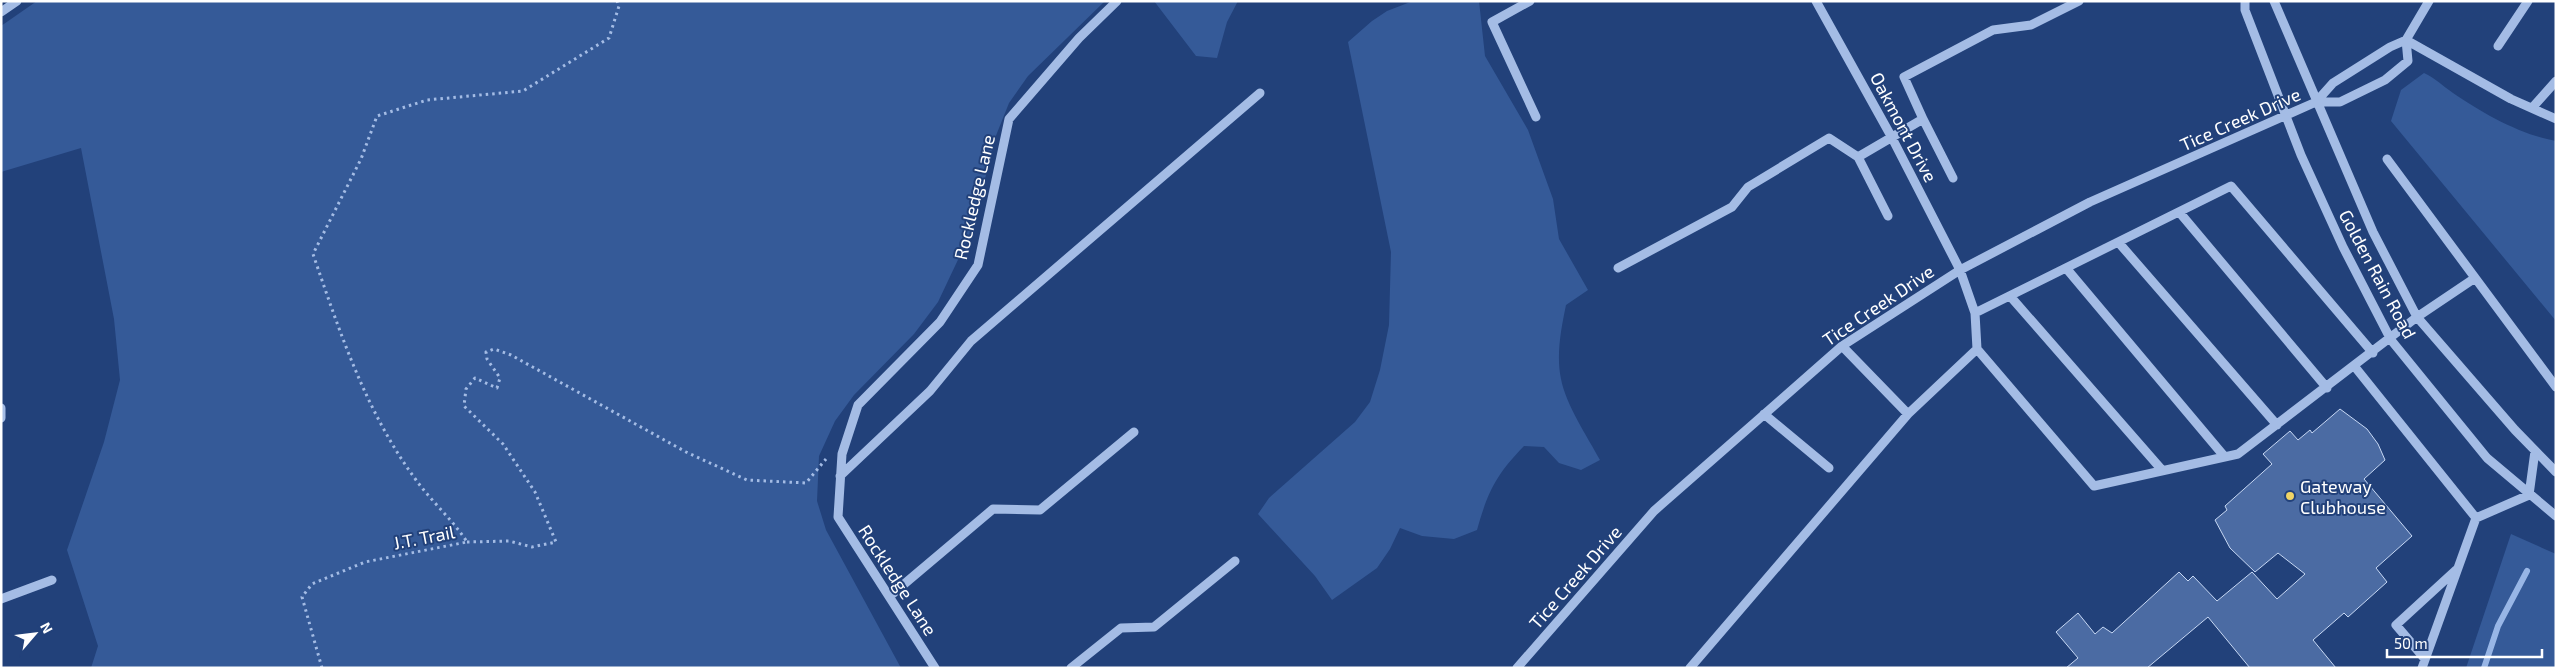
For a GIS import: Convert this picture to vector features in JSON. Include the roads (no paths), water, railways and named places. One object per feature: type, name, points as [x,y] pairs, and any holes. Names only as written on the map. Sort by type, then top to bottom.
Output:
[{"type":"street","points":[[1,12],[17,1]]},
{"type":"street","name":"Rockledge Lane","points":[[935,668],[838,517],[842,454],[858,405],[940,322],[978,264],[1009,119],[1079,38],[1117,1]]},
{"type":"street","points":[[1530,1],[1492,22],[1536,117]]},
{"type":"street","name":"Oakmont Drive","points":[[1816,1],[1891,136],[1960,270],[1976,313],[1977,349]]},
{"type":"street","points":[[1953,178],[1904,77],[1993,30],[2031,25],[2079,1]]},
{"type":"street","name":"Golden Rain Road","points":[[2245,1],[2245,10],[2302,155],[2343,247],[2391,340],[2487,458],[2556,516]]},
{"type":"street","name":"Golden Rain Road","points":[[2274,1],[2372,232],[2417,317],[2535,451],[2556,472]]},
{"type":"street","name":"Tice Creek Drive","points":[[1517,668],[1654,511],[1842,346],[1960,270],[2090,202],[2316,102],[2332,83],[2390,47],[2406,40],[2429,1]]},
{"type":"street","points":[[2498,46],[2528,1]]},
{"type":"street","points":[[2406,40],[2511,99],[2556,119]]},
{"type":"street","name":"Tice Creek Drive","points":[[2316,102],[2340,102],[2385,80],[2408,61],[2406,40]]},
{"type":"street","points":[[2532,108],[2556,81]]},
{"type":"street","points":[[840,476],[930,391],[971,341],[1260,93]]},
{"type":"street","points":[[1858,157],[1923,119]]},
{"type":"street","points":[[1618,268],[1732,207],[1748,186],[1829,138],[1858,157],[1888,216]]},
{"type":"street","points":[[2387,159],[2556,387]]},
{"type":"street","points":[[1976,313],[2180,213],[2230,186],[2373,353]]},
{"type":"street","points":[[2180,213],[2327,388]]},
{"type":"street","points":[[2119,243],[2277,425]]},
{"type":"street","points":[[2066,268],[2224,456]]},
{"type":"street","points":[[1690,668],[1908,414],[1977,349],[2094,486],[2238,454],[2391,340],[2417,317],[2475,278]]},
{"type":"street","points":[[2010,296],[2162,470]]},
{"type":"street","points":[[1842,346],[1908,414]]},
{"type":"street","points":[[2355,367],[2476,518]]},
{"type":"street","points":[[1,408],[1,418]]},
{"type":"street","points":[[1764,414],[1829,468]]},
{"type":"street","points":[[890,596],[994,509],[1040,510],[1134,432]]},
{"type":"street","points":[[2424,663],[2476,518],[2529,495],[2535,451]]},
{"type":"street","points":[[1071,668],[1120,628],[1154,627],[1235,561]]},
{"type":"street","points":[[2424,663],[2396,625],[2458,568]]},
{"type":"street","points":[[1,599],[52,580]]},
{"type":"waterway","points":[[2484,668],[2498,626],[2527,571]]},
{"type":"place","name":"Gateway Clubhouse","points":[[2290,496]]}]
